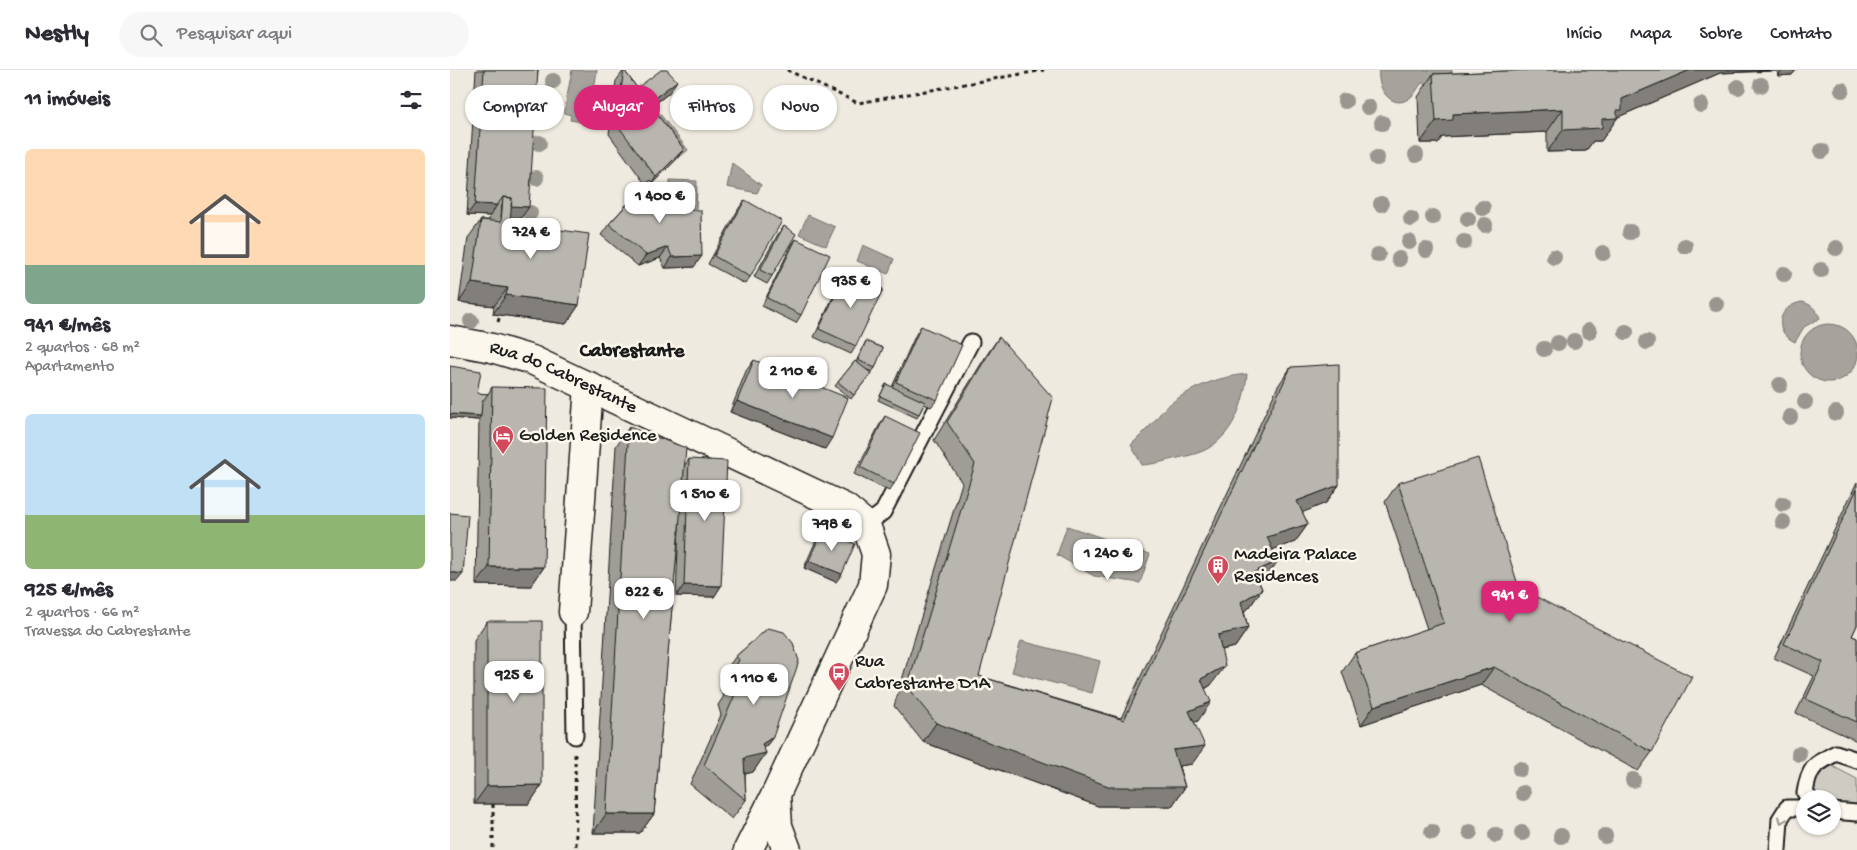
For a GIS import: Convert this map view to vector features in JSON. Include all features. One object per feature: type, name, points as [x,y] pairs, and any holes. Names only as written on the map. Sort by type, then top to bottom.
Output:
[{"type":"street","name":"Rua do Cabrestante","points":[[450,340],[492,348],[532,360],[845,508],[866,525]]},
{"type":"street","points":[[573,612],[589,386]]},
{"type":"street","points":[[748,850],[873,585],[876,554],[866,525]]},
{"type":"street","points":[[776,794],[778,826],[787,850]]},
{"type":"lane","points":[[866,525],[883,512],[971,342]]},
{"type":"lane","points":[[573,612],[575,736]]},
{"type":"lane","points":[[1805,790],[1808,773],[1822,760],[1836,753],[1857,760]]},
{"type":"lane","points":[[1778,850],[1780,819],[1787,808],[1796,808]]},
{"type":"lane","points":[[1841,812],[1857,813]]},
{"type":"path","points":[[787,70],[858,103],[1044,70]]},
{"type":"path","points":[[498,323],[500,315]]},
{"type":"path","points":[[575,736],[576,850]]},
{"type":"path","points":[[493,804],[493,850]]},
{"type":"shaded area","points":[[572,70],[597,70],[595,85],[574,85],[574,121],[570,120],[571,115],[564,113]]},
{"type":"shaded area","points":[[1379,70],[1452,70],[1451,79],[1429,84],[1422,83],[1412,96],[1405,101],[1399,102],[1393,101],[1383,91],[1380,85]]},
{"type":"shaded area","points":[[660,114],[670,127],[670,130],[672,130],[688,150],[676,160],[653,130],[660,130]]},
{"type":"shaded area","points":[[732,163],[761,185],[757,193],[727,187]]},
{"type":"shaded area","points":[[670,180],[697,181],[696,211],[679,211],[669,200]]},
{"type":"shaded area","points":[[808,215],[835,227],[826,246],[799,234]]},
{"type":"shaded area","points":[[863,245],[894,259],[888,274],[857,261]]},
{"type":"shaded area","points":[[1802,302],[1813,307],[1820,318],[1804,327],[1795,342],[1783,332],[1781,319],[1788,308]]},
{"type":"shaded area","points":[[1829,324],[1845,329],[1853,337],[1858,353],[1853,369],[1845,377],[1829,382],[1813,377],[1805,369],[1800,353],[1805,337],[1813,329]]},
{"type":"shaded area","points":[[1247,374],[1240,408],[1229,428],[1213,445],[1192,455],[1142,465],[1131,445],[1165,408],[1194,389],[1214,381]]},
{"type":"shaded area","points":[[1067,526],[1150,554],[1140,583],[1094,576],[1057,555]]},
{"type":"shaded area","points":[[1021,641],[1100,661],[1092,693],[1012,672]]},
{"type":"shaded area","points":[[1822,766],[1832,766],[1857,779],[1857,805],[1841,805],[1841,790],[1811,790],[1809,782]]},
{"type":"building","points":[[484,70],[538,70],[537,85],[483,85]]},
{"type":"building","points":[[624,70],[635,85],[622,85]]},
{"type":"building","points":[[661,70],[667,70],[677,81],[660,94],[660,85],[641,85]]},
{"type":"building","points":[[1532,70],[1690,70],[1622,99],[1622,110],[1617,110],[1617,118],[1602,119],[1602,128],[1563,130],[1563,109],[1453,114],[1453,120],[1436,121],[1433,74]]},
{"type":"building","points":[[660,118],[684,149],[656,177],[621,130],[660,130]]},
{"type":"building","points":[[480,130],[534,130],[529,207],[511,206],[512,198],[503,197],[497,205],[475,204]]},
{"type":"building","points":[[650,180],[682,210],[701,210],[702,256],[672,257],[668,247],[646,255],[609,224]]},
{"type":"building","points":[[503,197],[512,198],[510,223],[589,234],[579,305],[506,295],[508,288],[472,283],[481,220],[501,222]]},
{"type":"building","points":[[745,200],[782,221],[750,277],[714,256]]},
{"type":"building","points":[[784,226],[796,234],[772,276],[760,270]]},
{"type":"building","points":[[796,239],[830,255],[801,315],[767,298]]},
{"type":"building","points":[[846,272],[883,289],[856,346],[819,329]]},
{"type":"building","points":[[921,326],[962,345],[937,400],[896,382]]},
{"type":"building","name":"Madeira Palace Residences","points":[[999,337],[1053,398],[979,676],[1124,720],[1291,367],[1339,364],[1339,485],[1297,501],[1308,524],[1267,537],[1278,561],[1254,572],[1262,589],[1241,602],[1248,628],[1218,635],[1225,666],[1201,679],[1211,702],[1189,711],[1205,746],[1173,750],[1185,787],[1111,787],[936,723],[907,687],[975,464],[947,422]]},
{"type":"building","points":[[866,341],[883,348],[875,368],[858,360]]},
{"type":"building","points":[[754,360],[848,398],[832,438],[737,401]]},
{"type":"building","points":[[855,361],[871,373],[854,395],[838,382]]},
{"type":"building","points":[[450,366],[481,371],[477,393],[488,394],[482,402],[481,416],[450,414]]},
{"type":"building","points":[[886,384],[925,402],[919,414],[880,396]]},
{"type":"building","points":[[492,387],[547,388],[544,567],[489,567]]},
{"type":"building","points":[[885,416],[920,433],[894,484],[860,467]]},
{"type":"building","points":[[629,427],[686,448],[654,814],[606,814]]},
{"type":"building","points":[[1478,458],[1519,588],[1692,677],[1652,752],[1494,667],[1374,706],[1355,653],[1444,623],[1398,483]]},
{"type":"building","points":[[689,459],[727,461],[721,586],[684,585]]},
{"type":"building","points":[[1857,489],[1857,625],[1852,636],[1857,638],[1857,722],[1806,699],[1823,662],[1784,644]]},
{"type":"building","points":[[450,513],[468,515],[463,574],[450,572]]},
{"type":"building","points":[[822,530],[855,544],[842,574],[809,561]]},
{"type":"building","points":[[487,621],[542,621],[542,785],[487,786]]},
{"type":"building","points":[[768,628],[784,632],[793,643],[799,661],[773,737],[762,744],[766,753],[744,758],[746,800],[704,765],[734,697],[731,686],[739,679],[733,671],[739,660],[736,656]]},
{"type":"place","name":"Golden Residence","points":[[503,455]]},
{"type":"place","name":"Madeira Palace Residences","points":[[1218,585]]},
{"type":"place","name":"Rua Cabrestante D1A","points":[[839,692]]},
{"type":"district","name":"Cabrestante","points":[[632,352]]}]
